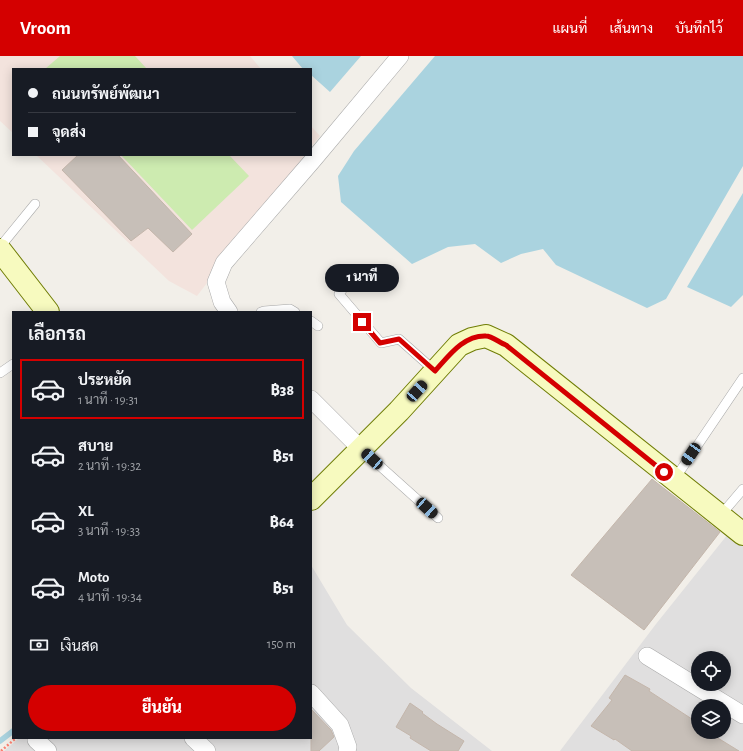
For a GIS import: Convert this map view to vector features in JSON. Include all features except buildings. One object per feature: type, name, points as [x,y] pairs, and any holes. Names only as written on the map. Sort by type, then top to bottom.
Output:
[{"type":"street","points":[[228,311],[222,302],[216,282],[224,263],[400,56]]},
{"type":"street","points":[[0,249],[47,311]]},
{"type":"street","points":[[312,498],[399,412],[459,345],[472,339],[486,336],[506,345],[743,534]]},
{"type":"street","points":[[312,400],[361,449]]},
{"type":"street","points":[[647,656],[743,715]]},
{"type":"street","points":[[312,694],[340,725],[352,750]]},
{"type":"lane","points":[[0,249],[35,204]]},
{"type":"lane","points":[[352,276],[339,294],[344,302],[380,343],[399,339],[435,371]]},
{"type":"lane","points":[[264,311],[290,309],[293,311]]},
{"type":"lane","points":[[0,373],[12,365]]},
{"type":"lane","points":[[674,480],[743,378]]},
{"type":"lane","points":[[361,449],[438,518]]},
{"type":"lane","points":[[720,516],[743,489]]},
{"type":"path","points":[[1,751],[15,739]]},
{"type":"shaded area","points":[[0,56],[250,56],[260,68],[12,68],[12,132],[0,121]]},
{"type":"shaded area","points":[[312,127],[320,136],[312,146]]},
{"type":"shaded area","points":[[37,156],[304,156],[197,296],[169,281]]},
{"type":"shaded area","points":[[728,534],[743,545],[743,751],[560,751],[656,624]]},
{"type":"shaded area","points":[[312,567],[347,625],[411,688],[492,751],[4,751],[18,739],[312,739]]},
{"type":"green space","points":[[60,56],[135,56],[146,68],[46,68]]},
{"type":"green space","points":[[122,156],[230,156],[249,176],[192,230]]},
{"type":"water","points":[[292,56],[361,56],[330,92],[312,76],[312,68],[302,68]]},
{"type":"water","points":[[435,56],[743,56],[743,166],[666,299],[647,308],[556,265],[543,249],[521,254],[501,263],[475,244],[448,247],[412,264],[341,202],[338,176],[354,151]]},
{"type":"water","points":[[743,193],[743,295],[731,307],[687,287]]},
{"type":"waterway","points":[[0,741],[12,732]]},
{"type":"route","points":[[362,322],[380,343],[399,339],[435,371],[459,345],[472,339],[486,336],[506,345],[664,472]]}]
